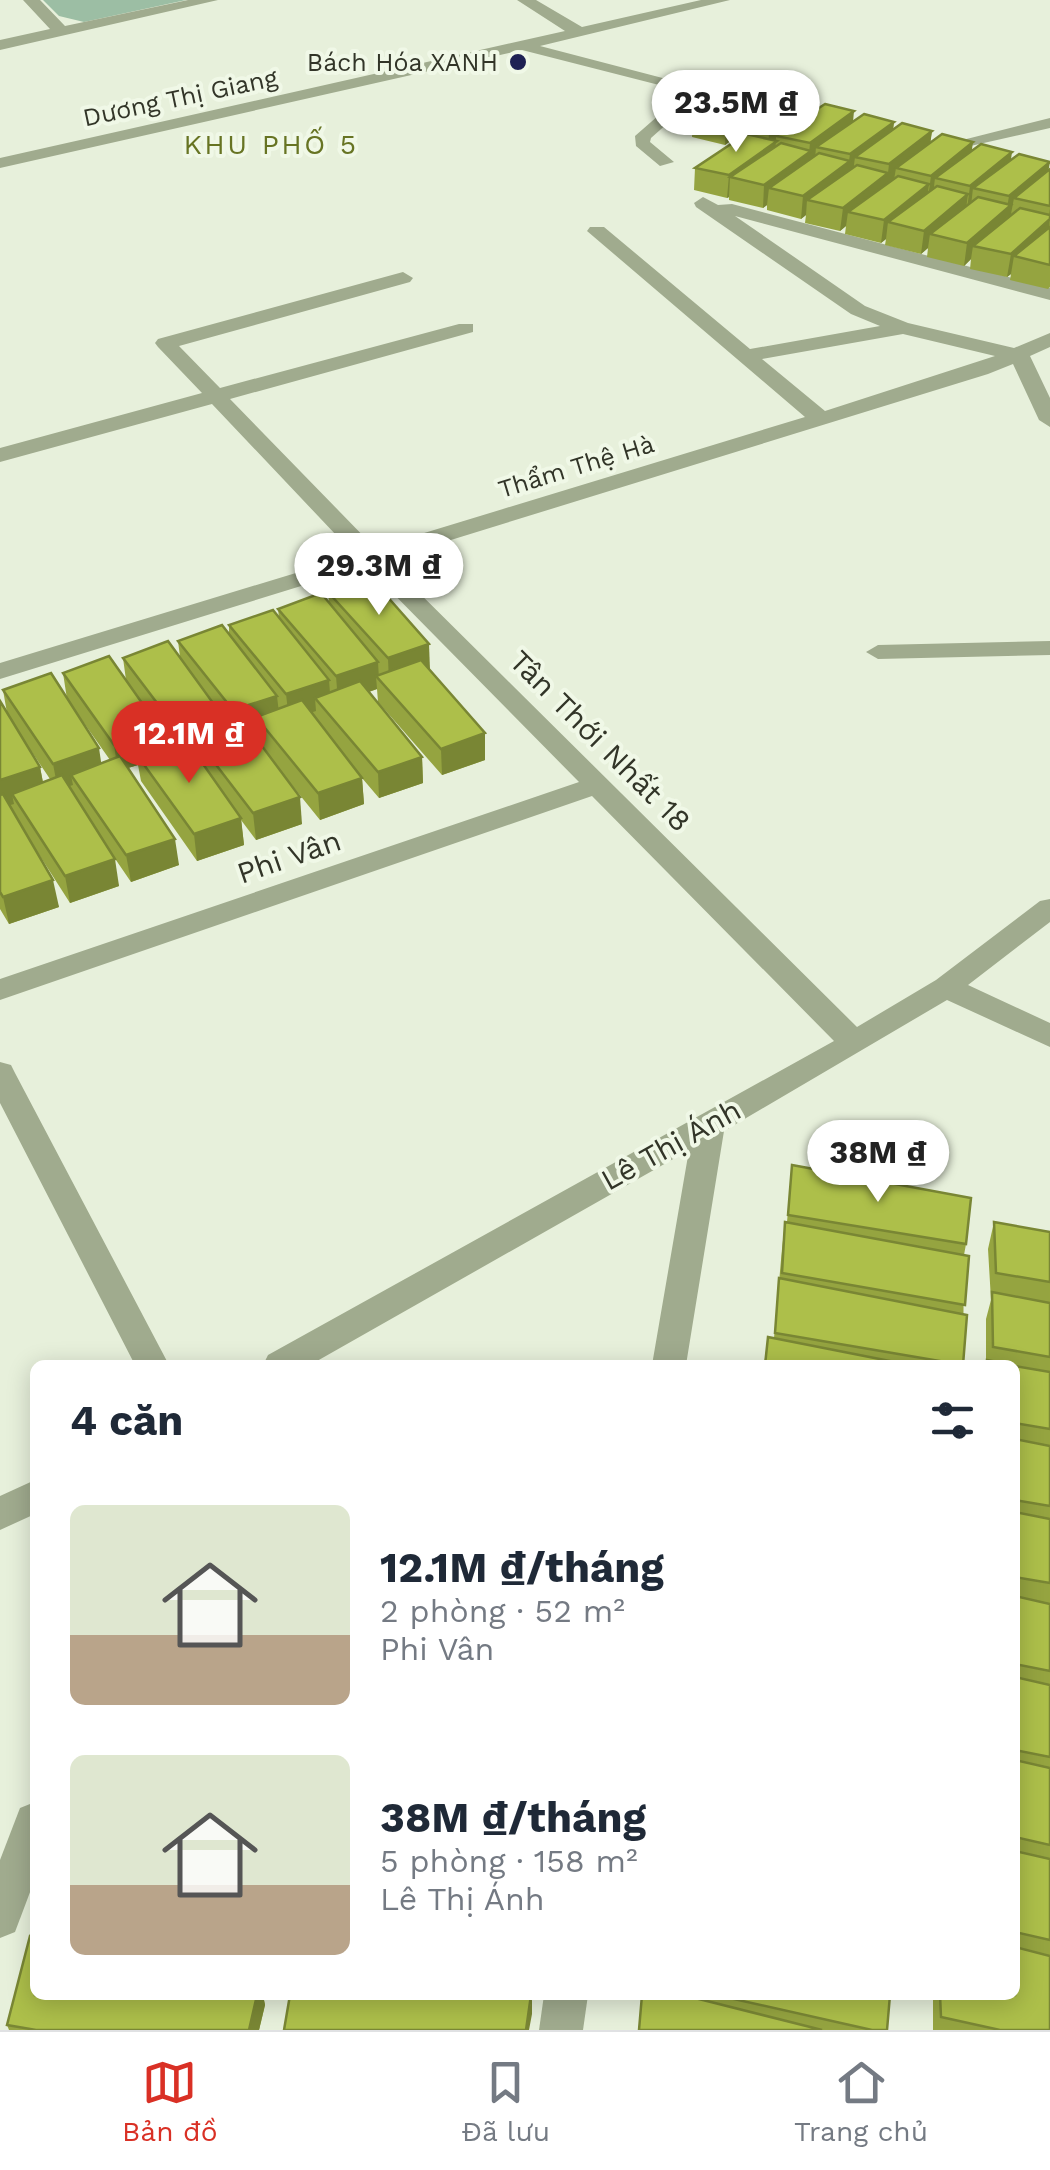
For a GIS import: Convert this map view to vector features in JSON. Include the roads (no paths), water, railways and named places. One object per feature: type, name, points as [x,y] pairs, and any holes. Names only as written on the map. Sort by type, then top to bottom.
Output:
[{"type":"street","points":[[31,0],[61,32]]},
{"type":"street","points":[[0,45],[210,0]]},
{"type":"street","points":[[524,0],[579,32]]},
{"type":"street","name":"Dương Thị Giang","points":[[0,162],[722,0]]},
{"type":"street","points":[[524,46],[788,113]]},
{"type":"street","points":[[924,147],[967,158]]},
{"type":"street","points":[[1050,294],[703,202],[858,310],[902,328],[1019,355],[1050,420]]},
{"type":"street","points":[[597,232],[821,419]]},
{"type":"street","name":"Tân Thới Nhất 18","points":[[403,278],[165,343],[372,558],[854,1043]]},
{"type":"street","points":[[0,455],[466,328]]},
{"type":"street","points":[[745,356],[902,328]]},
{"type":"street","name":"Thẩm Thệ Hà","points":[[0,670],[821,419],[1019,355],[1050,339]]},
{"type":"street","points":[[878,652],[1050,648]]},
{"type":"street","name":"Phi Vân","points":[[0,990],[598,785]]},
{"type":"street","name":"Lê Thị Ánh","points":[[289,1360],[854,1043],[946,987],[1050,908]]},
{"type":"street","points":[[946,987],[1050,1036]]},
{"type":"street","points":[[0,1073],[149,1360]]},
{"type":"street","points":[[671,1360],[709,1123]]},
{"type":"street","points":[[0,1514],[30,1499]]},
{"type":"street","points":[[0,1918],[30,1836]]},
{"type":"street","points":[[560,2030],[565,2000]]},
{"type":"lane","points":[[666,162],[642,144],[643,136],[698,90]]},
{"type":"lane","points":[[924,147],[1050,123]]},
{"type":"place","name":"Bách Hóa XANH","points":[[518,62]]},
{"type":"district","name":"KHU PHỐ 5","points":[[271,144]]}]
